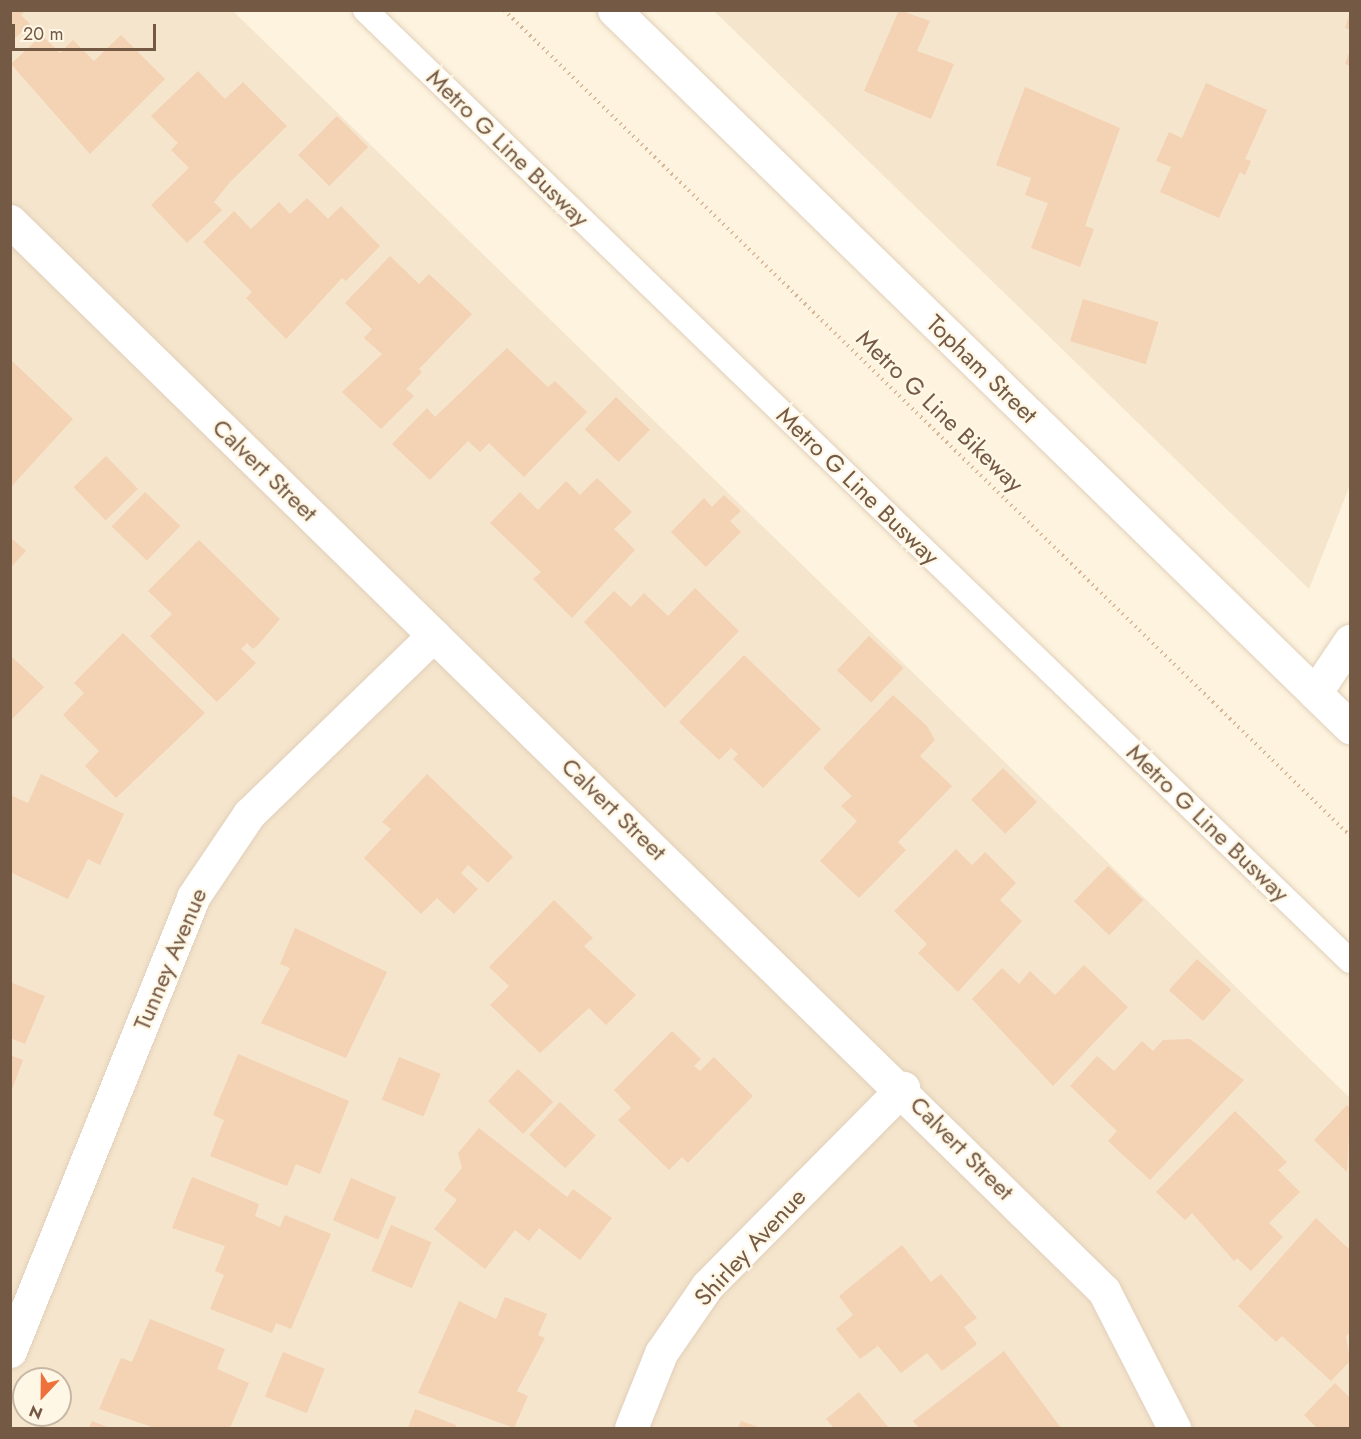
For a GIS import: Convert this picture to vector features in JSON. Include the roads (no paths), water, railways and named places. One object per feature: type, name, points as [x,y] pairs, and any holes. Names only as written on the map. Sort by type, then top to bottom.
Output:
[{"type":"street","name":"Topham Street","points":[[614,10],[1350,727]]},
{"type":"street","name":"Calvert Street","points":[[10,221],[903,1088],[1104,1291],[1174,1428]]},
{"type":"street","name":"Tunney Avenue","points":[[10,1351],[193,897],[249,814],[434,635]]},
{"type":"street","points":[[1315,693],[1350,641]]},
{"type":"street","name":"Shirley Avenue","points":[[631,1428],[661,1353],[707,1286],[903,1088]]},
{"type":"lane","name":"Metro G Line Busway","points":[[365,10],[1350,961]]}]
